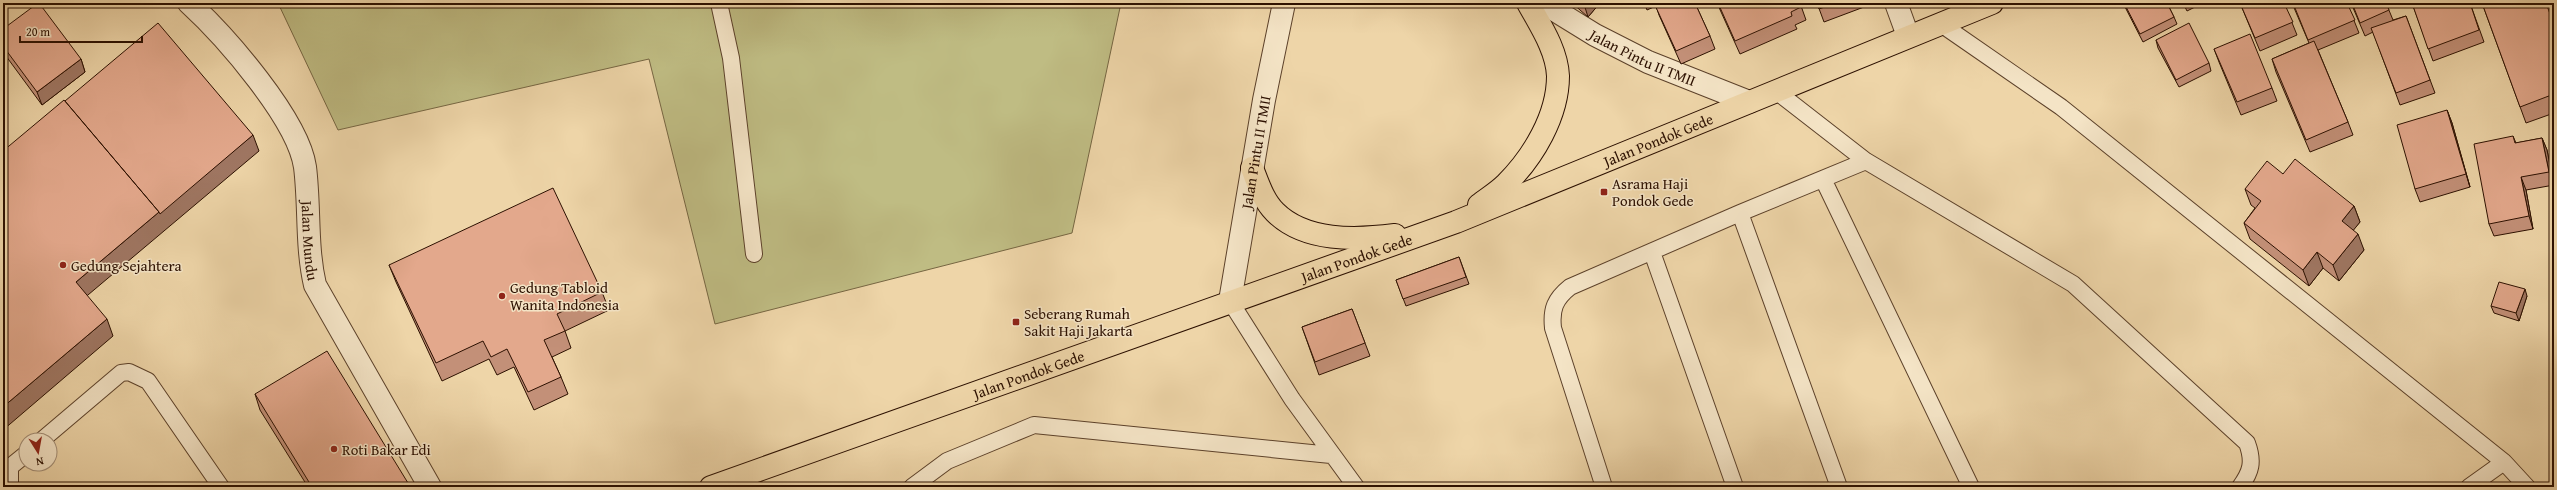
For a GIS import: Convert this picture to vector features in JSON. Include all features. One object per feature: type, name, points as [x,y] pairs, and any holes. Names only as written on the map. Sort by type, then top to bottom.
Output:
[{"type":"main road","points":[[1252,168],[1262,196],[1275,212],[1290,223],[1317,234],[1348,239],[1446,226],[1506,185],[1532,152],[1553,112],[1558,76],[1551,46],[1528,3]]},
{"type":"main road","name":"Jalan Pondok Gede","points":[[711,487],[1230,301],[1446,226],[1908,36],[1992,3]]},
{"type":"street","name":"Jalan Mundu","points":[[189,3],[243,61],[275,103],[299,147],[305,166],[310,261],[315,285],[430,487]]},
{"type":"street","name":"Jalan Pintu II TMII","points":[[1230,301],[1252,168],[1284,3]]},
{"type":"street","name":"Jalan Pintu II TMII","points":[[1542,3],[1595,35],[1648,62],[1749,102]]},
{"type":"street","points":[[1896,3],[1908,36]]},
{"type":"lane","points":[[719,3],[731,58],[754,254]]},
{"type":"lane","points":[[1941,24],[2060,107],[2504,462],[2527,487]]},
{"type":"lane","points":[[1776,91],[1866,161],[2073,284],[2248,443],[2252,462],[2251,471],[2240,487]]},
{"type":"lane","points":[[1604,487],[1553,328],[1554,304],[1570,287],[1740,213],[1866,161]]},
{"type":"lane","points":[[1823,178],[1971,487]]},
{"type":"lane","points":[[1740,213],[1839,487]]},
{"type":"lane","points":[[1652,252],[1735,487]]},
{"type":"lane","points":[[1230,301],[1270,366],[1331,455],[1356,487]]},
{"type":"lane","points":[[51,432],[121,373],[129,372],[148,381],[221,487]]},
{"type":"lane","points":[[912,487],[947,461],[1034,425],[1331,455]]},
{"type":"lane","points":[[10,487],[10,467],[18,460]]},
{"type":"lane","points":[[2469,487],[2504,462]]},
{"type":"shaded area","points":[[278,3],[1121,3],[1072,233],[715,324],[649,59],[338,130]]},
{"type":"building","points":[[38,3],[81,59],[37,92],[3,46],[3,29]]},
{"type":"building","points":[[1654,3],[1695,3],[1710,36],[1676,51]]},
{"type":"building","points":[[1718,3],[1800,3],[1801,7],[1791,12],[1792,16],[1735,41]]},
{"type":"building","points":[[1817,3],[1836,3],[1819,9]]},
{"type":"building","points":[[2124,3],[2167,3],[2174,17],[2140,34]]},
{"type":"building","points":[[2240,3],[2284,3],[2293,22],[2255,38]]},
{"type":"building","points":[[2293,3],[2347,3],[2355,20],[2308,40]]},
{"type":"building","points":[[2352,3],[2386,3],[2389,10],[2360,23]]},
{"type":"building","points":[[2412,3],[2470,3],[2479,30],[2428,49]]},
{"type":"building","points":[[2482,3],[2546,3],[2554,25],[2554,94],[2520,107]]},
{"type":"building","points":[[2406,16],[2430,80],[2396,93],[2371,28]]},
{"type":"building","points":[[158,23],[253,135],[160,214],[65,101]]},
{"type":"building","points":[[2189,23],[2209,63],[2176,80],[2156,40]]},
{"type":"building","points":[[2250,34],[2272,88],[2237,102],[2214,49]]},
{"type":"building","points":[[2314,41],[2348,122],[2306,140],[2272,59]]},
{"type":"building","name":"Gedung Sejahtera","points":[[64,100],[159,212],[76,282],[107,319],[3,407],[3,151]]},
{"type":"building","points":[[2447,110],[2466,174],[2415,189],[2397,125]]},
{"type":"building","points":[[2513,136],[2515,143],[2542,138],[2549,172],[2521,177],[2529,216],[2489,224],[2474,144]]},
{"type":"building","points":[[2295,159],[2354,206],[2342,221],[2358,234],[2333,265],[2317,252],[2303,270],[2244,223],[2261,201],[2245,189],[2267,161],[2283,174]]},
{"type":"building","name":"Gedung Tabloid Wanita Indonesia","points":[[553,188],[602,292],[557,314],[565,331],[544,340],[561,377],[528,392],[507,349],[491,357],[483,341],[436,363],[389,265]]},
{"type":"building","points":[[1459,257],[1466,277],[1403,299],[1396,280]]},
{"type":"building","points":[[2499,282],[2525,289],[2516,313],[2491,306]]},
{"type":"building","points":[[1352,309],[1365,343],[1315,362],[1302,327]]},
{"type":"building","name":"Roti Bakar Edi","points":[[327,351],[408,483],[402,487],[312,487],[255,394]]},
{"type":"place","name":"Asrama Haji Pondok Gede","points":[[1604,192]]},
{"type":"place","name":"Gedung Sejahtera","points":[[63,265]]},
{"type":"place","name":"Gedung Tabloid Wanita Indonesia","points":[[502,296]]},
{"type":"place","name":"Seberang Rumah Sakit Haji Jakarta","points":[[1016,322]]},
{"type":"place","name":"Roti Bakar Edi","points":[[334,449]]}]
